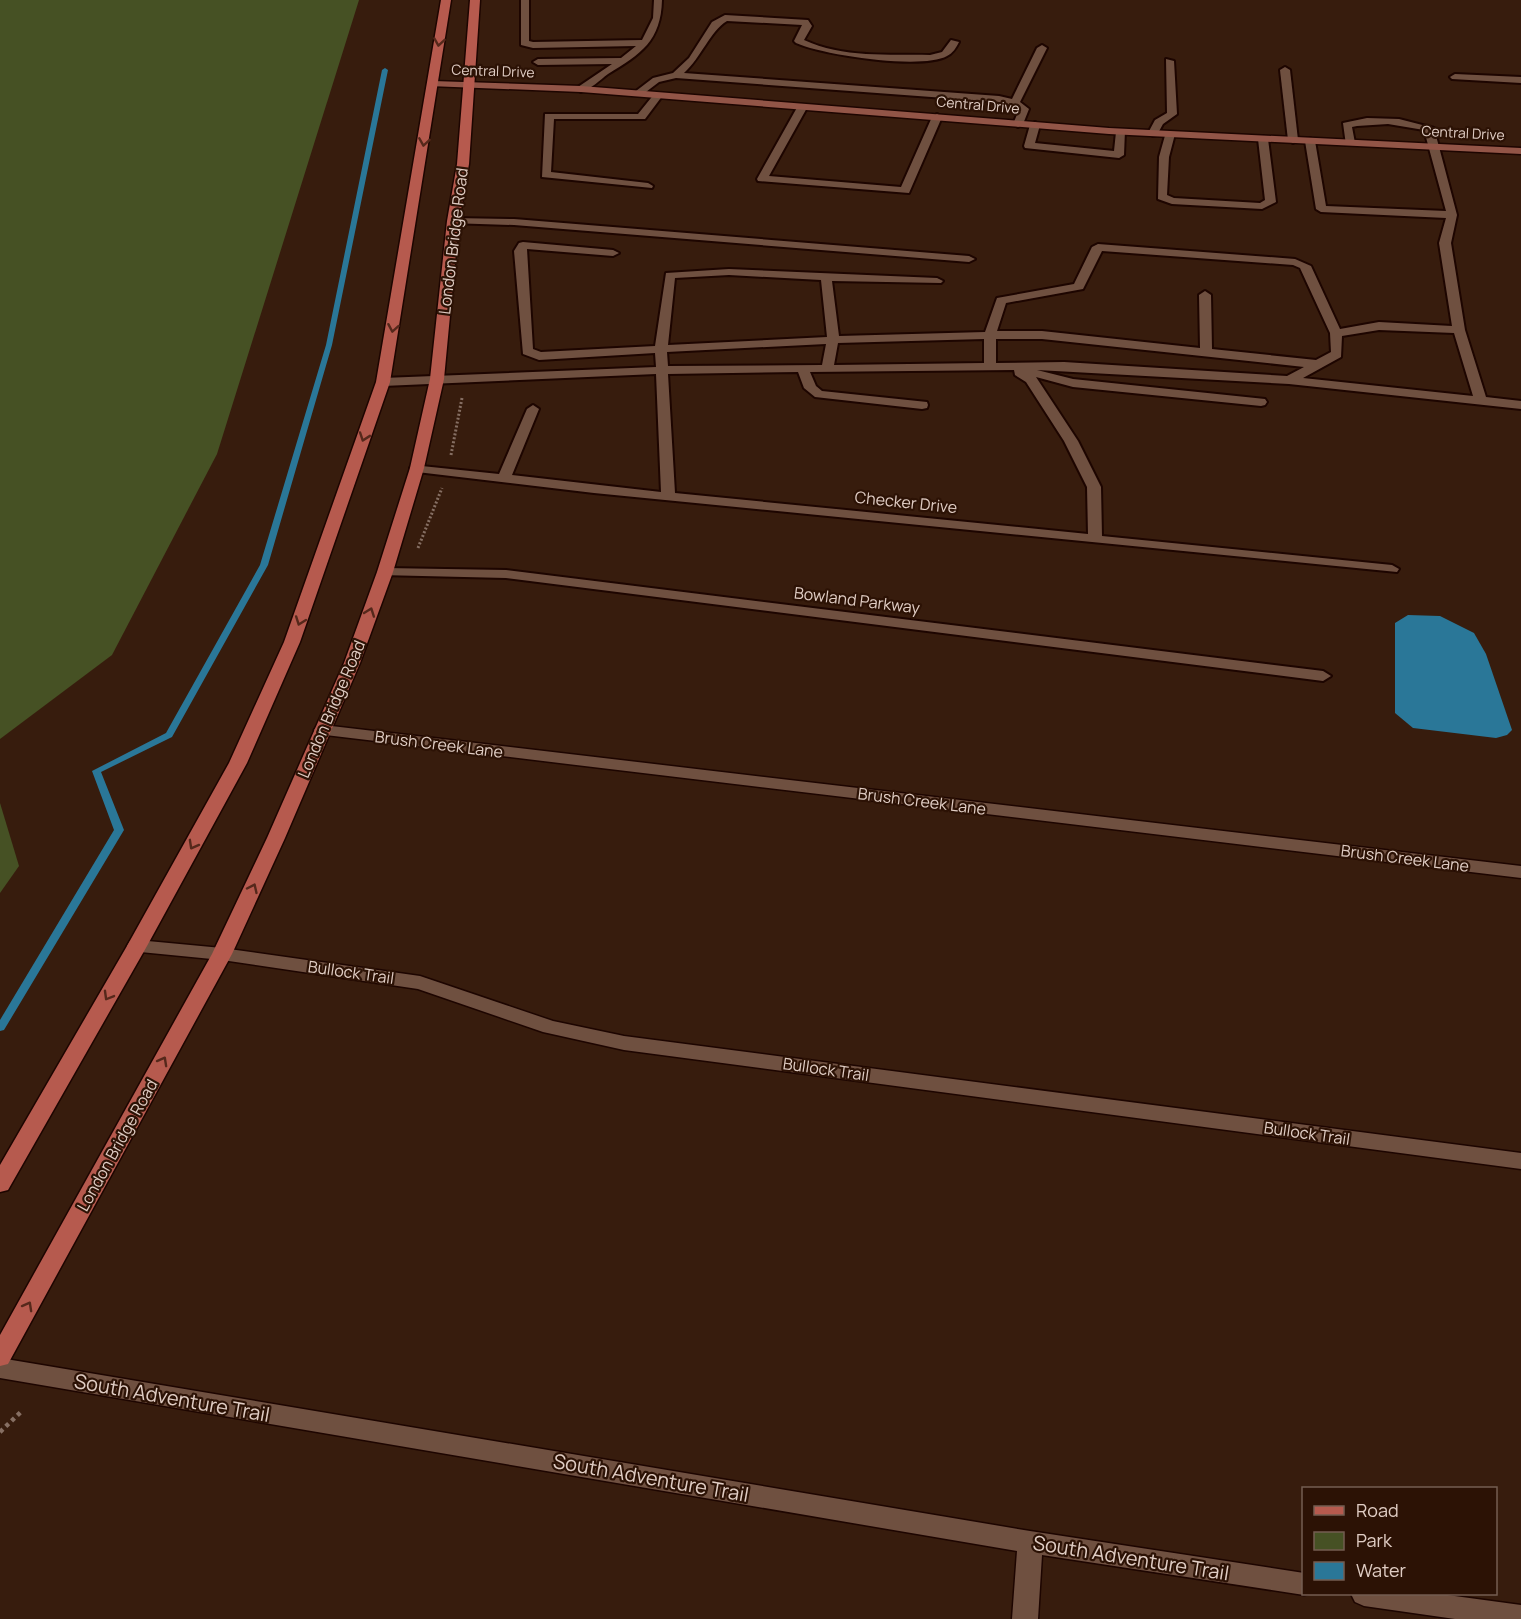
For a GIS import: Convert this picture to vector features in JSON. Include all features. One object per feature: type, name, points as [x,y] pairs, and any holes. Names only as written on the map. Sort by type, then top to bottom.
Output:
[{"type":"main road","points":[[0,1184],[138,946],[238,763],[292,642],[383,382],[446,0]]},
{"type":"main road","name":"London Bridge Road","points":[[0,1357],[222,954],[276,838],[352,663],[385,572],[417,468],[437,379],[453,221],[462,164],[467,84],[476,0]]},
{"type":"street","name":"Central Drive","points":[[433,84],[639,93],[1121,132],[1521,151]]},
{"type":"street","name":"Brush Creek Lane","points":[[323,730],[1521,872]]},
{"type":"street","name":"Bullock Trail","points":[[138,946],[222,954],[420,982],[550,1027],[624,1042],[1521,1161]]},
{"type":"street","name":"South Adventure Trail","points":[[0,1368],[1030,1542],[1302,1584]]},
{"type":"street","points":[[1025,1619],[1030,1542]]},
{"type":"street","points":[[1377,1595],[1521,1617]]},
{"type":"lane","points":[[525,0],[524,43],[533,45],[645,43]]},
{"type":"lane","points":[[581,89],[592,79],[624,61],[645,43],[656,26],[658,0]]},
{"type":"lane","points":[[676,75],[693,60],[715,24],[725,18],[805,22],[807,26],[799,41],[808,46],[834,52],[930,58],[942,57],[950,51],[954,42]]},
{"type":"lane","points":[[1015,103],[1042,48]]},
{"type":"lane","points":[[538,62],[624,61]]},
{"type":"lane","points":[[1153,133],[1159,122],[1172,114],[1169,62]]},
{"type":"lane","points":[[1285,70],[1293,140]]},
{"type":"lane","points":[[639,93],[656,80],[676,75],[999,99],[1015,103],[1024,110],[1018,124]]},
{"type":"lane","points":[[1455,77],[1521,80]]},
{"type":"lane","points":[[648,186],[546,175],[549,116],[641,117],[658,95]]},
{"type":"lane","points":[[803,106],[762,179],[905,191],[937,117]]},
{"type":"lane","points":[[1350,143],[1347,125],[1359,121],[1414,124],[1429,128],[1452,215],[1445,243],[1458,330],[1481,402]]},
{"type":"lane","points":[[1035,125],[1029,146],[1101,154],[1119,155],[1121,132]]},
{"type":"lane","points":[[1170,134],[1164,157],[1162,198],[1172,201],[1262,206],[1271,202],[1263,139]]},
{"type":"lane","points":[[1310,141],[1321,209],[1452,215]]},
{"type":"lane","points":[[453,221],[514,222],[969,259]]},
{"type":"lane","points":[[613,252],[523,245],[520,251],[527,351],[539,356],[833,340],[1042,335],[1315,364]]},
{"type":"lane","points":[[990,366],[990,335],[1001,300],[1079,287],[1098,247],[1295,262],[1305,266],[1336,333],[1337,354],[1289,380]]},
{"type":"lane","points":[[668,496],[661,349],[669,275],[729,272],[937,281]]},
{"type":"lane","points":[[826,277],[833,340],[827,369]]},
{"type":"lane","points":[[1205,295],[1206,352]]},
{"type":"lane","points":[[1336,333],[1379,326],[1458,330]]},
{"type":"lane","points":[[383,382],[661,370],[1064,366],[1289,380],[1521,405]]},
{"type":"lane","points":[[1011,367],[1073,383],[1261,402]]},
{"type":"lane","points":[[1011,367],[1031,379],[1071,441],[1090,478],[1094,487],[1095,539]]},
{"type":"lane","points":[[803,369],[810,388],[819,394],[922,405]]},
{"type":"lane","points":[[504,478],[533,409]]},
{"type":"lane","name":"Checker Drive","points":[[417,468],[668,496],[1392,569]]},
{"type":"lane","name":"Bowland Parkway","points":[[385,572],[506,574],[1323,676]]},
{"type":"path","points":[[0,1432],[22,1410]]},
{"type":"green space","points":[[0,0],[359,0],[217,454],[112,655],[0,739]]},
{"type":"green space","points":[[0,803],[19,866],[0,893]]},
{"type":"water","points":[[1408,615],[1440,616],[1474,633],[1486,654],[1512,730],[1507,735],[1496,738],[1413,728],[1395,713],[1395,623]]},
{"type":"waterway","points":[[0,1028],[119,830],[96,771],[169,735],[264,565],[329,345],[385,70]]}]
